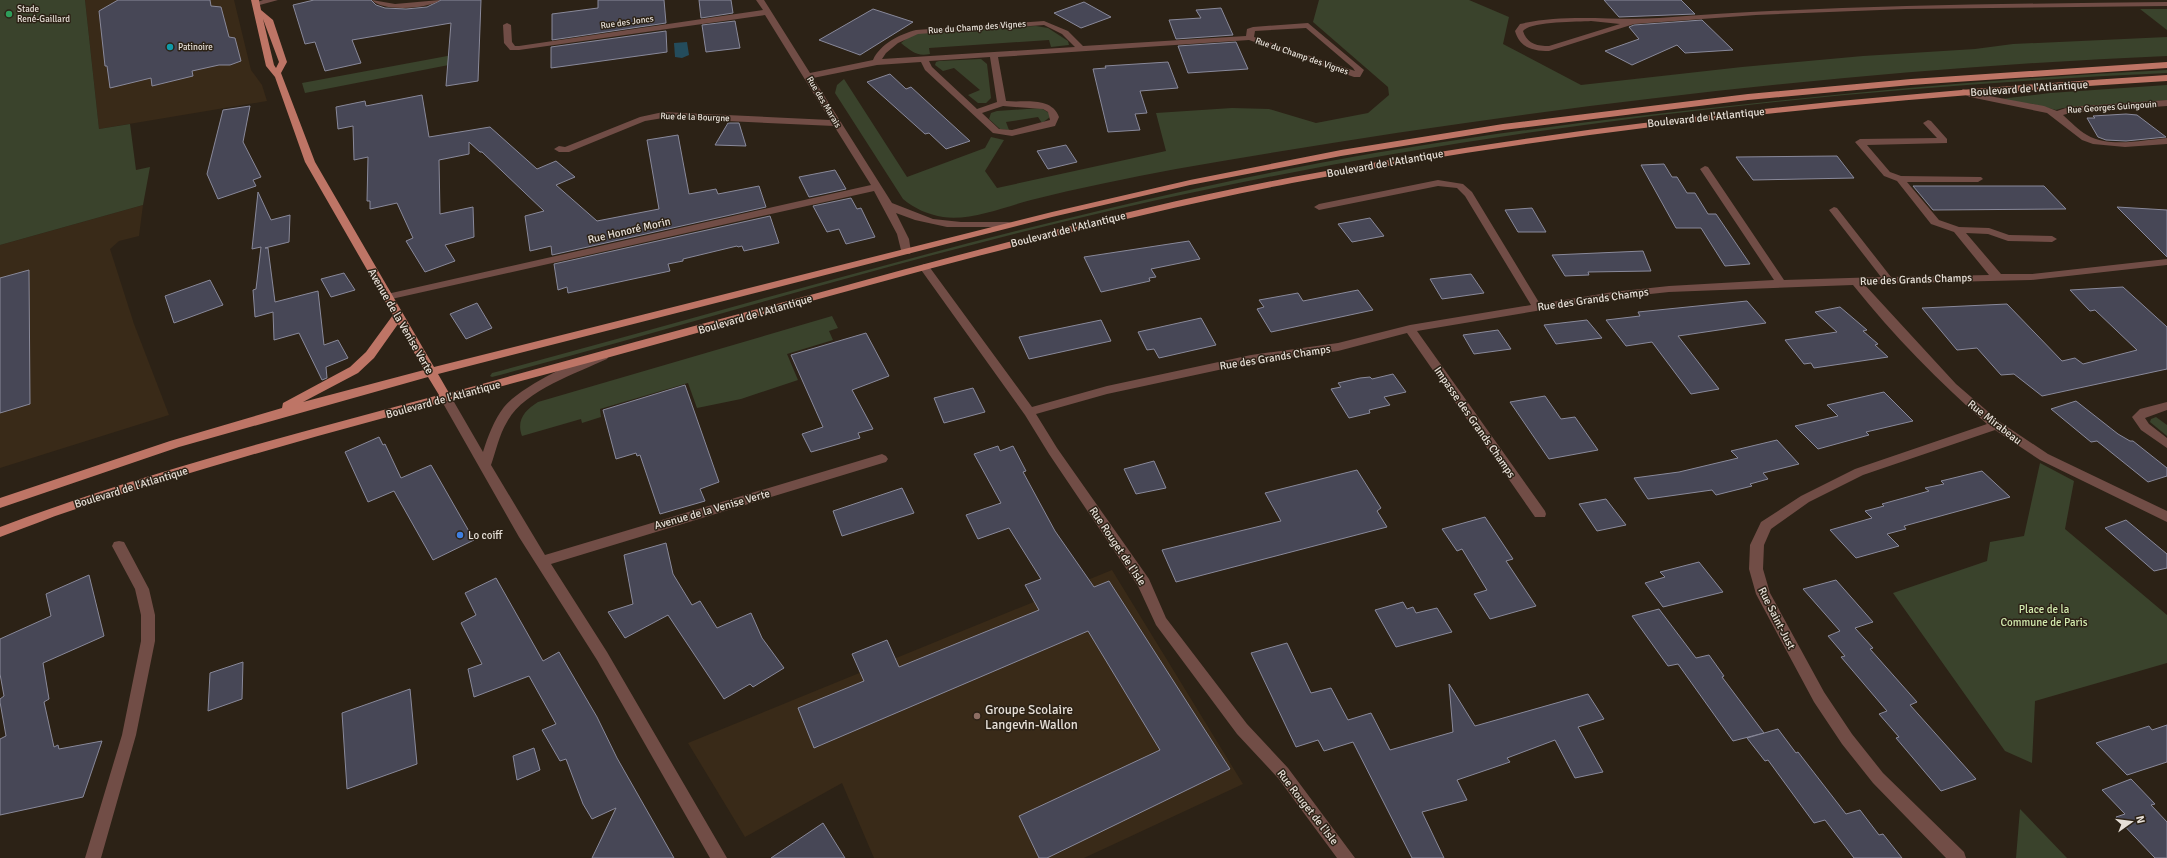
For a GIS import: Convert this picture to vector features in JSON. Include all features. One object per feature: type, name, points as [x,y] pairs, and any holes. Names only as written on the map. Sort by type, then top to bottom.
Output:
[{"type":"main road","name":"Avenue de la Venise Verte","points":[[257,5],[258,18],[270,66],[278,72],[310,162],[446,398]]},
{"type":"main road","name":"Avenue de la Venise Verte","points":[[257,5],[269,20],[283,62],[278,72]]},
{"type":"main road","name":"Boulevard de l'Atlantique","points":[[0,503],[196,436],[431,372],[1008,225],[1255,169],[1389,145],[1515,125],[1636,110],[1823,90],[2016,74],[2167,65]]},
{"type":"main road","name":"Boulevard de l'Atlantique","points":[[0,532],[63,508],[148,481],[446,398],[924,267],[1158,208],[1244,189],[1412,158],[1556,136],[1663,122],[1820,105],[1963,92],[2167,78]]},
{"type":"main road","points":[[272,415],[320,387],[354,370],[370,355],[398,316]]},
{"type":"street","points":[[257,5],[274,0]]},
{"type":"street","points":[[376,0],[383,5],[391,6],[436,0]]},
{"type":"street","name":"Rue des Marais","points":[[760,0],[888,205],[894,221],[905,237],[906,252]]},
{"type":"street","points":[[1633,22],[1546,50],[1527,46],[1520,38],[1519,32],[1523,26],[1542,22],[1591,19],[1633,22],[1756,13],[1891,7],[2167,4]]},
{"type":"street","name":"Rue des Joncs","points":[[507,25],[508,43],[513,48],[519,48],[768,12]]},
{"type":"street","name":"Rue du Champ des Vignes","points":[[877,62],[878,57],[882,52],[912,32],[984,26],[1048,24],[1075,40],[1080,49]]},
{"type":"street","name":"Rue du Champ des Vignes","points":[[808,76],[877,62],[1250,38],[1357,75],[1359,74],[1360,70],[1308,25],[1253,29],[1250,31],[1250,38]]},
{"type":"street","points":[[994,55],[1002,103]]},
{"type":"street","points":[[924,60],[928,68],[996,131],[1006,134],[1045,126],[1054,122],[1053,111],[1046,106],[1002,103],[977,112]]},
{"type":"street","name":"Rue Georges Guingouin","points":[[1963,92],[1988,101],[2044,109],[2058,114],[2085,138],[2099,143],[2167,141]]},
{"type":"street","name":"Rue Georges Guingouin","points":[[2058,114],[2069,110],[2167,103]]},
{"type":"street","name":"Rue de la Bourgne","points":[[559,149],[566,150],[643,119],[663,115],[837,123]]},
{"type":"street","points":[[1928,123],[1944,141],[1860,142],[1887,174],[1900,179],[1978,179]]},
{"type":"street","points":[[1705,169],[1781,282]]},
{"type":"street","points":[[1900,179],[1935,222],[1958,230],[1989,231],[2008,238],[2052,239]]},
{"type":"street","points":[[1319,207],[1438,183],[1460,186],[1469,194],[1537,307]]},
{"type":"street","name":"Rue Honoré Morin","points":[[387,297],[877,187]]},
{"type":"street","points":[[888,205],[907,215],[937,224],[1008,225]]},
{"type":"street","points":[[1834,210],[1889,281]]},
{"type":"street","points":[[1958,230],[1997,278]]},
{"type":"street","name":"Rue des Grands Champs","points":[[1029,412],[1107,390],[1251,359],[1338,347],[1410,329],[1537,307],[1656,290],[1781,282],[1997,278],[2167,262]]},
{"type":"street","name":"Rue Rouget de l'Isle","points":[[924,267],[1029,412],[1053,451],[1144,583],[1161,620],[1242,729],[1282,773],[1347,858]]},
{"type":"street","name":"Rue Mirabeau","points":[[1856,281],[1871,300],[1952,387],[1996,425],[2044,457],[2167,517]]},
{"type":"street","name":"Impasse des Grands Champs","points":[[1410,329],[1540,514]]},
{"type":"street","points":[[485,466],[502,420],[516,403],[536,389],[603,356]]},
{"type":"street","name":"Avenue de la Venise Verte","points":[[446,398],[542,561],[602,656],[719,858]]},
{"type":"street","points":[[2167,406],[2144,412],[2138,418],[2145,427],[2167,444]]},
{"type":"street","name":"Rue Saint-Just","points":[[1958,858],[1932,834],[1878,778],[1847,739],[1819,697],[1763,594],[1756,569],[1757,544],[1766,526],[1805,499],[1859,472],[1996,425]]},
{"type":"street","name":"Avenue de la Venise Verte","points":[[542,561],[882,459]]},
{"type":"street","points":[[93,858],[129,734],[148,641],[148,615],[142,589],[119,546]]},
{"type":"shaded area","points":[[85,0],[234,0],[251,70],[262,85],[267,101],[99,129]]},
{"type":"shaded area","points":[[143,205],[139,236],[119,241],[110,249],[134,324],[169,415],[0,468],[0,245]]},
{"type":"shaded area","name":"Groupe Scolaire Langevin-Wallon","points":[[1112,570],[1243,784],[1084,858],[874,858],[842,783],[745,837],[688,743]]},
{"type":"green space","points":[[0,0],[85,0],[99,129],[130,124],[136,170],[150,167],[143,205],[0,245]]},
{"type":"green space","points":[[1319,0],[1469,0],[1509,17],[1503,44],[1581,85],[1742,67],[1863,56],[1975,49],[2013,44],[2167,37],[2167,56],[1918,72],[1794,83],[1670,96],[1546,112],[1422,129],[1176,169],[1067,191],[999,210],[954,218],[927,213],[916,208],[903,199],[835,93],[837,85],[844,79],[907,177],[985,148],[991,137],[1004,140],[985,171],[997,188],[1166,151],[1156,113],[1232,108],[1269,109],[1316,123],[1368,113],[1389,95],[1388,87],[1313,22]]},
{"type":"green space","points":[[2140,9],[2167,9],[2167,30]]},
{"type":"green space","points":[[1036,26],[1048,28],[1068,41],[1069,45],[1051,47],[1049,40],[929,48],[930,54],[921,55],[911,51],[901,43],[910,36],[923,32]]},
{"type":"green space","points":[[458,54],[459,63],[305,93],[302,83]]},
{"type":"green space","points":[[981,59],[987,64],[991,98],[986,103],[978,103],[968,95],[980,90],[954,68],[943,71],[935,65],[936,62],[939,61]]},
{"type":"green space","points":[[2167,70],[2167,73],[2034,80],[1902,90],[1769,103],[1637,118],[1505,136],[1374,158],[1243,182],[1113,210],[1035,229],[879,269],[570,356],[492,377],[490,376],[492,373],[988,238],[1188,190],[1346,158],[1460,139],[1690,110],[1852,93],[1957,84]]},
{"type":"green space","points":[[2167,85],[2167,100],[2063,108],[2056,110],[2033,104],[2008,102],[2000,99],[2050,93]]},
{"type":"green space","points":[[1041,108],[1049,113],[1050,117],[1042,123],[1038,117],[1006,122],[1009,130],[1000,129],[989,119],[991,113],[997,111]]},
{"type":"green space","points":[[832,316],[838,328],[829,331],[833,340],[787,354],[798,380],[741,399],[697,408],[688,383],[600,409],[601,417],[582,423],[581,419],[522,436],[520,430],[521,420],[529,408],[538,402]]},
{"type":"green space","points":[[2156,417],[2167,425],[2167,436],[2150,422],[2151,419]]},
{"type":"green space","name":"Place de la Commune de Paris","points":[[2040,463],[2074,481],[2065,529],[2167,615],[2167,663],[2035,701],[2032,763],[2005,751],[1893,593],[1987,561],[1990,542],[2024,536]]},
{"type":"green space","points":[[2020,809],[2067,858],[2016,858]]},
{"type":"water","points":[[687,42],[689,55],[682,58],[675,57],[674,43]]},
{"type":"building","name":"Patinoire","points":[[118,0],[210,0],[211,6],[221,7],[229,37],[235,38],[241,61],[230,65],[219,65],[192,71],[193,76],[152,86],[151,78],[110,88],[107,66],[105,66],[99,11]]},
{"type":"building","points":[[314,0],[371,0],[376,5],[385,8],[406,9],[427,7],[441,0],[481,0],[478,81],[446,86],[451,23],[352,40],[361,63],[325,71],[315,42],[305,44],[293,5]]},
{"type":"building","points":[[598,0],[664,0],[666,23],[552,40],[552,14],[598,8]]},
{"type":"building","points":[[699,0],[731,0],[733,13],[701,18]]},
{"type":"building","points":[[1604,0],[1681,0],[1695,14],[1619,17]]},
{"type":"building","points":[[1084,2],[1111,17],[1081,28],[1054,13]]},
{"type":"building","points":[[1221,8],[1233,35],[1176,39],[1169,20],[1201,18],[1196,10]]},
{"type":"building","points":[[873,9],[913,22],[860,55],[819,40]]},
{"type":"building","points":[[1702,20],[1733,50],[1685,53],[1677,45],[1632,65],[1605,51],[1639,39],[1629,27],[1634,25]]},
{"type":"building","points":[[735,21],[740,48],[706,52],[702,25]]},
{"type":"building","points":[[666,31],[667,52],[551,68],[551,47]]},
{"type":"building","points":[[1236,42],[1248,69],[1188,73],[1178,46]]},
{"type":"building","points":[[1168,62],[1178,88],[1140,91],[1147,113],[1135,114],[1140,130],[1108,132],[1093,69],[1106,68],[1105,66]]},
{"type":"building","points":[[890,74],[906,89],[911,87],[970,141],[946,149],[929,133],[925,134],[867,82]]},
{"type":"building","points":[[422,95],[429,137],[490,127],[537,169],[556,161],[575,177],[556,185],[597,221],[659,209],[647,140],[678,135],[689,194],[716,189],[718,194],[759,186],[766,207],[552,255],[551,246],[530,251],[525,216],[544,211],[482,152],[480,152],[469,142],[469,154],[439,160],[440,214],[473,207],[474,237],[445,245],[455,261],[425,272],[406,241],[413,238],[397,203],[370,209],[370,201],[367,201],[368,157],[354,160],[353,126],[338,129],[336,107],[365,101],[366,106]]},
{"type":"building","points":[[250,106],[243,142],[261,177],[253,180],[256,186],[218,199],[207,174],[223,110]]},
{"type":"building","points":[[2126,114],[2137,115],[2166,137],[2126,141],[2106,140],[2098,137],[2087,118],[2095,118],[2093,116]]},
{"type":"building","points":[[728,123],[739,123],[746,146],[715,145]]},
{"type":"building","points":[[1066,145],[1077,162],[1048,169],[1037,151]]},
{"type":"building","points":[[1837,156],[1854,178],[1753,180],[1736,157]]},
{"type":"building","points":[[1664,164],[1672,177],[1677,177],[1687,193],[1695,193],[1708,214],[1716,214],[1750,264],[1725,266],[1701,228],[1676,228],[1641,165]]},
{"type":"building","points":[[835,170],[846,189],[809,197],[799,177]]},
{"type":"building","points":[[1913,186],[2044,186],[2066,209],[1933,210]]},
{"type":"building","points":[[258,192],[271,220],[290,215],[289,242],[265,248],[268,248],[275,302],[318,291],[324,345],[338,340],[348,358],[326,367],[327,378],[322,380],[299,333],[274,340],[273,312],[255,317],[253,290],[256,289],[261,247],[252,249]]},
{"type":"building","points":[[851,198],[857,209],[861,208],[875,237],[846,244],[839,229],[827,232],[813,206]]},
{"type":"building","points":[[2117,207],[2167,210],[2167,257]]},
{"type":"building","points":[[1532,208],[1546,232],[1518,232],[1505,210]]},
{"type":"building","points":[[770,216],[779,243],[744,251],[742,246],[737,246],[668,264],[670,271],[568,293],[567,287],[558,290],[554,264]]},
{"type":"building","points":[[1370,218],[1384,236],[1352,242],[1338,224]]},
{"type":"building","points":[[1189,241],[1200,259],[1151,269],[1156,277],[1149,278],[1150,281],[1101,292],[1084,257]]},
{"type":"building","points":[[1643,251],[1651,271],[1588,272],[1589,275],[1565,276],[1552,255]]},
{"type":"building","points":[[29,270],[30,404],[0,413],[0,278]]},
{"type":"building","points":[[344,273],[355,290],[331,297],[321,279]]},
{"type":"building","points":[[1471,274],[1484,293],[1442,299],[1430,279]]},
{"type":"building","points":[[210,280],[223,305],[174,323],[165,296]]},
{"type":"building","points":[[2123,287],[2167,327],[2167,369],[2042,396],[2014,374],[2001,375],[1977,348],[1957,350],[1922,308],[2007,304],[2062,361],[2075,358],[2083,364],[2137,350],[2095,310],[2090,311],[2070,290]]},
{"type":"building","points":[[1358,290],[1373,310],[1271,332],[1257,309],[1264,307],[1259,300],[1298,293],[1303,301]]},
{"type":"building","points":[[1747,301],[1766,323],[1678,336],[1719,389],[1691,394],[1652,342],[1626,346],[1606,320],[1640,316],[1638,312]]},
{"type":"building","points":[[477,303],[492,328],[466,339],[450,314]]},
{"type":"building","points":[[1840,307],[1867,330],[1863,331],[1878,344],[1875,345],[1888,357],[1814,368],[1811,363],[1804,364],[1785,340],[1837,332],[1815,312]]},
{"type":"building","points":[[1201,318],[1216,345],[1159,358],[1154,349],[1147,350],[1138,332]]},
{"type":"building","points":[[1101,320],[1111,341],[1029,359],[1019,337]]},
{"type":"building","points":[[1587,320],[1602,338],[1556,344],[1544,325]]},
{"type":"building","points":[[1498,330],[1511,349],[1474,354],[1463,335]]},
{"type":"building","points":[[866,333],[889,376],[852,390],[873,429],[858,433],[860,438],[811,452],[802,434],[823,427],[791,355]]},
{"type":"building","points":[[1393,374],[1406,392],[1384,397],[1390,405],[1369,410],[1370,413],[1349,418],[1331,389],[1341,387],[1338,383],[1360,378],[1370,377],[1372,379]]},
{"type":"building","points":[[685,385],[719,482],[700,489],[705,501],[660,514],[640,455],[637,456],[636,453],[616,459],[603,410]]},
{"type":"building","points":[[973,388],[985,412],[944,423],[934,398]]},
{"type":"building","points":[[1884,392],[1913,421],[1866,432],[1869,435],[1818,449],[1795,426],[1838,416],[1827,405]]},
{"type":"building","points":[[1545,396],[1561,419],[1575,417],[1598,450],[1549,459],[1510,402]]},
{"type":"building","points":[[2076,401],[2118,434],[2130,441],[2133,441],[2167,468],[2167,476],[2148,482],[2097,441],[2091,442],[2051,409]]},
{"type":"building","points":[[379,437],[383,445],[385,444],[401,478],[431,465],[474,540],[433,560],[394,491],[368,502],[345,452]]},
{"type":"building","points":[[1777,440],[1799,464],[1763,473],[1768,479],[1750,484],[1752,486],[1716,495],[1712,490],[1648,499],[1634,478],[1679,472],[1738,458],[1731,451]]},
{"type":"building","points":[[998,446],[1000,451],[1013,446],[1026,471],[1023,472],[1055,531],[1094,587],[1109,581],[1230,769],[1047,858],[1039,858],[1019,816],[1160,750],[1088,631],[814,748],[798,708],[864,681],[852,654],[887,640],[899,667],[1039,610],[1025,585],[1041,579],[1009,528],[978,539],[966,515],[1001,503],[974,454]]},
{"type":"building","points":[[1154,461],[1166,488],[1136,494],[1124,469]]},
{"type":"building","points":[[1357,470],[1381,508],[1377,511],[1387,527],[1176,582],[1162,550],[1281,521],[1265,493]]},
{"type":"building","points":[[1982,471],[2010,497],[1904,526],[1906,529],[1887,534],[1899,546],[1856,558],[1830,530],[1872,518],[1865,511],[1884,506],[1882,504],[1929,491],[1925,488],[1944,484],[1941,481]]},
{"type":"building","points":[[902,488],[914,513],[842,536],[833,511]]},
{"type":"building","points":[[1606,499],[1626,525],[1597,531],[1579,504]]},
{"type":"building","points":[[1485,517],[1513,559],[1506,561],[1536,606],[1490,619],[1474,594],[1487,590],[1462,549],[1457,551],[1442,529]]},
{"type":"building","points":[[2126,520],[2167,554],[2167,568],[2154,571],[2105,528]]},
{"type":"building","points":[[666,543],[673,574],[692,605],[700,601],[717,628],[751,613],[762,638],[784,668],[753,687],[750,684],[724,699],[668,615],[625,638],[608,612],[633,604],[624,555]]},
{"type":"building","points":[[1699,562],[1723,592],[1663,607],[1645,583],[1665,577],[1660,572]]},
{"type":"building","points":[[89,575],[104,636],[43,663],[49,699],[44,702],[54,747],[58,745],[59,749],[102,741],[83,797],[0,815],[0,739],[6,736],[0,702],[0,699],[4,696],[0,674],[0,639],[51,616],[46,594]]},
{"type":"building","points":[[496,578],[543,661],[559,652],[597,717],[617,758],[674,858],[592,858],[616,808],[592,819],[583,804],[566,759],[560,761],[542,730],[556,724],[529,676],[474,697],[468,669],[482,664],[461,623],[476,615],[465,593]]},
{"type":"building","points":[[1836,580],[1873,622],[1855,628],[1873,648],[1870,649],[1917,702],[1910,705],[1976,779],[1941,791],[1896,738],[1899,737],[1879,714],[1887,711],[1841,657],[1845,656],[1828,636],[1840,631],[1803,589]]},
{"type":"building","points":[[1403,602],[1407,609],[1413,607],[1416,613],[1437,608],[1452,632],[1396,647],[1375,610]]},
{"type":"building","points":[[1659,609],[1696,658],[1709,655],[1724,676],[1722,677],[1764,733],[1733,741],[1678,664],[1668,666],[1632,616]]},
{"type":"building","points":[[1287,643],[1311,693],[1331,688],[1348,720],[1371,713],[1390,750],[1453,732],[1449,684],[1475,726],[1588,694],[1604,719],[1578,727],[1603,772],[1575,778],[1555,740],[1507,758],[1510,762],[1457,780],[1467,800],[1422,812],[1444,858],[1412,858],[1353,742],[1324,751],[1318,740],[1296,747],[1251,653]]},
{"type":"building","points":[[243,662],[242,699],[208,711],[210,673]]},
{"type":"building","points":[[410,689],[417,764],[347,789],[342,713]]},
{"type":"building","points":[[2167,725],[2167,762],[2127,775],[2096,743],[2149,726],[2152,730]]},
{"type":"building","points":[[1778,729],[1796,753],[1798,752],[1846,814],[1860,810],[1879,835],[1883,834],[1902,858],[1854,858],[1825,820],[1814,823],[1768,760],[1765,761],[1747,738]]},
{"type":"building","points":[[534,748],[540,770],[517,780],[513,756]]},
{"type":"building","points":[[2131,779],[2155,804],[2151,805],[2167,822],[2167,858],[2155,858],[2116,817],[2125,814],[2102,790]]},
{"type":"building","points":[[823,823],[845,858],[771,858]]},
{"type":"place","name":"Stade René-Gaillard","points":[[9,14]]},
{"type":"place","name":"Patinoire","points":[[170,47]]},
{"type":"place","name":"Lo coiff","points":[[460,535]]},
{"type":"place","name":"Groupe Scolaire Langevin-Wallon","points":[[977,716]]}]
